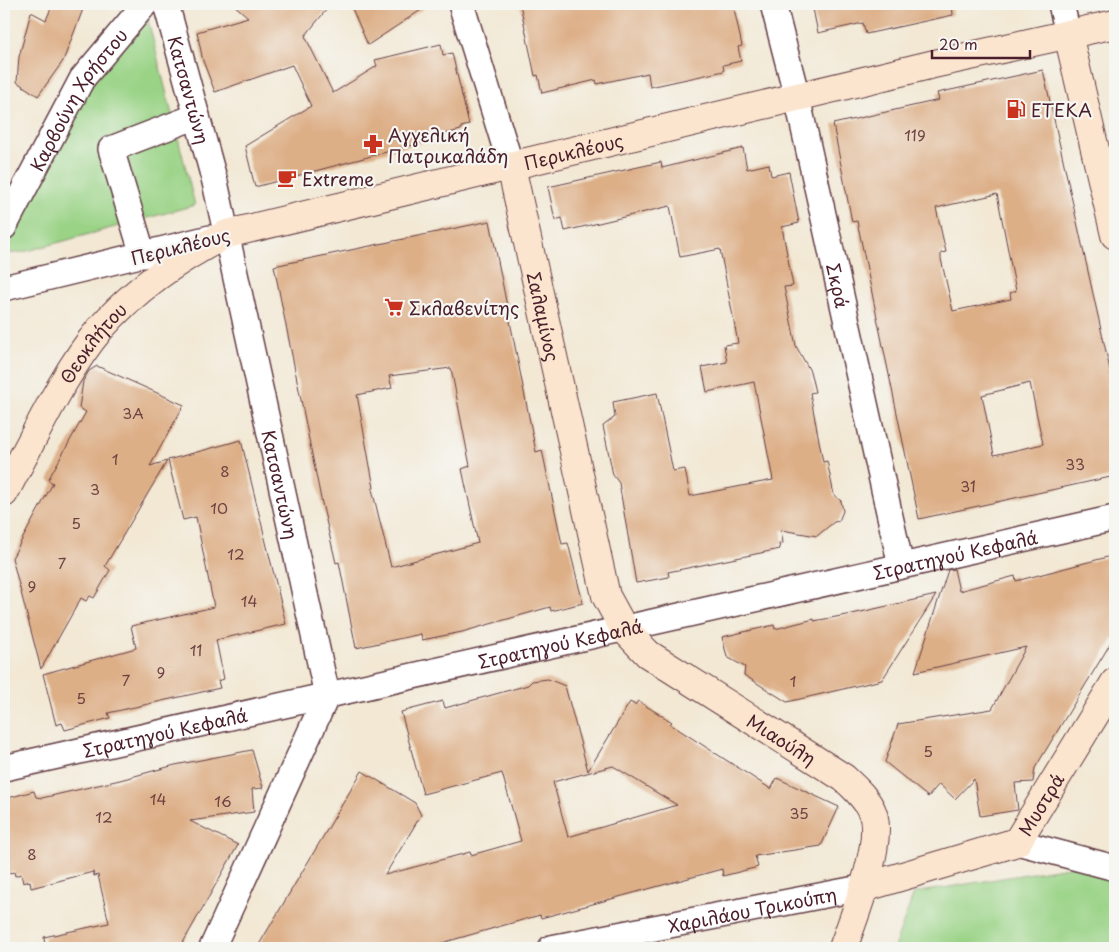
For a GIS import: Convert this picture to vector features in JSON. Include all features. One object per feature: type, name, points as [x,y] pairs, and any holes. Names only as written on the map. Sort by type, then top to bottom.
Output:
[{"type":"street","name":"Καρβούνη Χρήστου","points":[[4,227],[82,79],[145,4]]},
{"type":"street","name":"Σαλαμίνος","points":[[461,4],[511,166],[606,596],[624,629]]},
{"type":"street","name":"Σκρά","points":[[773,4],[797,97],[901,566]]},
{"type":"street","points":[[1061,4],[1115,235]]},
{"type":"street","name":"Κατσαντώνη","points":[[170,7],[215,182],[327,695]]},
{"type":"street","name":"Περικλέους","points":[[4,288],[797,97],[1115,24]]},
{"type":"street","points":[[143,255],[111,148],[197,116]]},
{"type":"street","name":"Θεοκλήτου","points":[[4,493],[75,365],[99,331],[119,309],[165,270],[190,253],[226,234]]},
{"type":"street","name":"Στρατηγού Κεφαλά","points":[[4,768],[1115,518]]},
{"type":"street","name":"Μιαούλη","points":[[624,629],[648,654],[844,778],[856,789],[873,814],[875,830],[866,887],[843,948]]},
{"type":"street","name":"Μυστρά","points":[[866,887],[1017,842],[1115,682]]},
{"type":"street","points":[[212,948],[327,695]]},
{"type":"street","points":[[1017,842],[1115,868]]},
{"type":"street","name":"Χαριλάου Τρικούπη","points":[[551,948],[866,887]]},
{"type":"green space","points":[[148,20],[195,205],[24,252],[8,254],[4,248],[87,89]]},
{"type":"green space","points":[[1115,859],[1115,948],[894,948],[914,893]]},
{"type":"building","points":[[53,4],[85,4],[63,61],[38,96],[17,82],[19,57],[31,12],[46,20]]},
{"type":"building","points":[[233,4],[331,4],[305,36],[333,93],[377,66],[375,60],[441,44],[443,55],[452,53],[469,125],[461,127],[461,130],[424,139],[424,142],[255,187],[245,146],[311,106],[292,65],[215,92],[203,61],[197,32],[248,17]]},
{"type":"building","points":[[350,4],[430,4],[368,45]]},
{"type":"building","points":[[520,4],[733,4],[742,46],[738,47],[741,61],[723,65],[724,71],[650,87],[648,73],[597,84],[596,80],[542,93],[538,75],[535,76]]},
{"type":"building","points":[[812,4],[952,4],[953,15],[866,34],[863,23],[818,33]]},
{"type":"building","points":[[1043,70],[1115,392],[1115,476],[919,519],[857,221],[852,222],[833,124],[939,100],[937,93]],"holes":[[[997,194],[1016,291],[1010,293],[1011,299],[953,311],[941,259],[941,253],[946,252],[936,208]],[[1030,383],[1043,444],[994,455],[982,395]]]},
{"type":"building","points":[[743,148],[747,169],[769,164],[771,176],[789,172],[799,223],[782,227],[793,286],[784,287],[796,346],[810,371],[815,392],[810,393],[823,462],[827,461],[834,495],[841,501],[843,511],[839,521],[834,522],[817,536],[781,530],[783,543],[779,544],[780,549],[668,572],[669,577],[636,583],[619,483],[613,475],[603,426],[615,417],[613,402],[657,393],[673,471],[685,469],[690,496],[773,480],[754,382],[707,392],[702,367],[727,362],[724,345],[738,343],[720,249],[680,257],[670,206],[565,231],[562,218],[555,220],[548,187],[661,162],[662,168]]},
{"type":"building","points":[[490,221],[536,452],[542,450],[562,544],[568,543],[583,603],[551,611],[550,607],[462,632],[422,640],[421,634],[356,648],[339,562],[336,563],[321,499],[274,266]],"holes":[[[451,368],[470,466],[462,469],[478,543],[391,567],[372,489],[374,488],[357,395],[392,388],[389,376]]]},
{"type":"building","points":[[97,366],[184,405],[150,466],[167,461],[105,566],[110,570],[94,598],[90,596],[86,601],[81,598],[41,669],[12,558],[53,483],[48,480],[86,412],[79,408],[83,381],[89,371]]},
{"type":"building","points":[[241,440],[286,624],[216,640],[224,679],[218,681],[220,688],[108,713],[110,718],[65,730],[62,723],[56,725],[43,674],[136,648],[131,626],[214,607],[196,517],[183,520],[168,460]]},
{"type":"building","points":[[1115,555],[1115,636],[1035,768],[1033,782],[1015,783],[1018,810],[980,816],[974,779],[955,799],[939,784],[928,797],[885,762],[898,724],[992,709],[1026,647],[915,672],[948,570],[954,569],[959,591],[1015,576],[1016,581]]},
{"type":"building","points":[[936,595],[882,680],[787,702],[744,675],[745,667],[727,657],[722,637],[774,625],[775,629],[814,619],[814,621],[852,614]]},
{"type":"building","points":[[548,679],[565,686],[588,771],[630,702],[635,705],[638,701],[672,722],[670,724],[771,789],[777,778],[839,807],[821,846],[755,856],[758,867],[723,876],[722,869],[541,918],[540,915],[424,948],[257,948],[362,771],[415,803],[421,815],[385,875],[470,852],[471,855],[521,841],[502,773],[423,794],[401,712],[443,701],[445,708],[528,685],[532,681]],"holes":[[[613,766],[677,805],[568,837],[553,782]]]},
{"type":"building","points":[[252,750],[263,788],[252,789],[254,812],[190,821],[238,845],[180,948],[45,948],[44,937],[109,923],[98,875],[94,876],[93,872],[31,888],[30,881],[23,883],[21,874],[15,876],[14,872],[4,874],[4,799],[34,791],[36,797],[42,798],[175,765]]},
{"type":"place","name":"ΕΤΕΚΑ","points":[[1016,109]]},
{"type":"place","name":"Αγγελική Πατρικαλάδη","points":[[373,144]]},
{"type":"place","name":"Extreme","points":[[287,178]]},
{"type":"place","name":"Σκλαβενίτης","points":[[394,307]]}]
